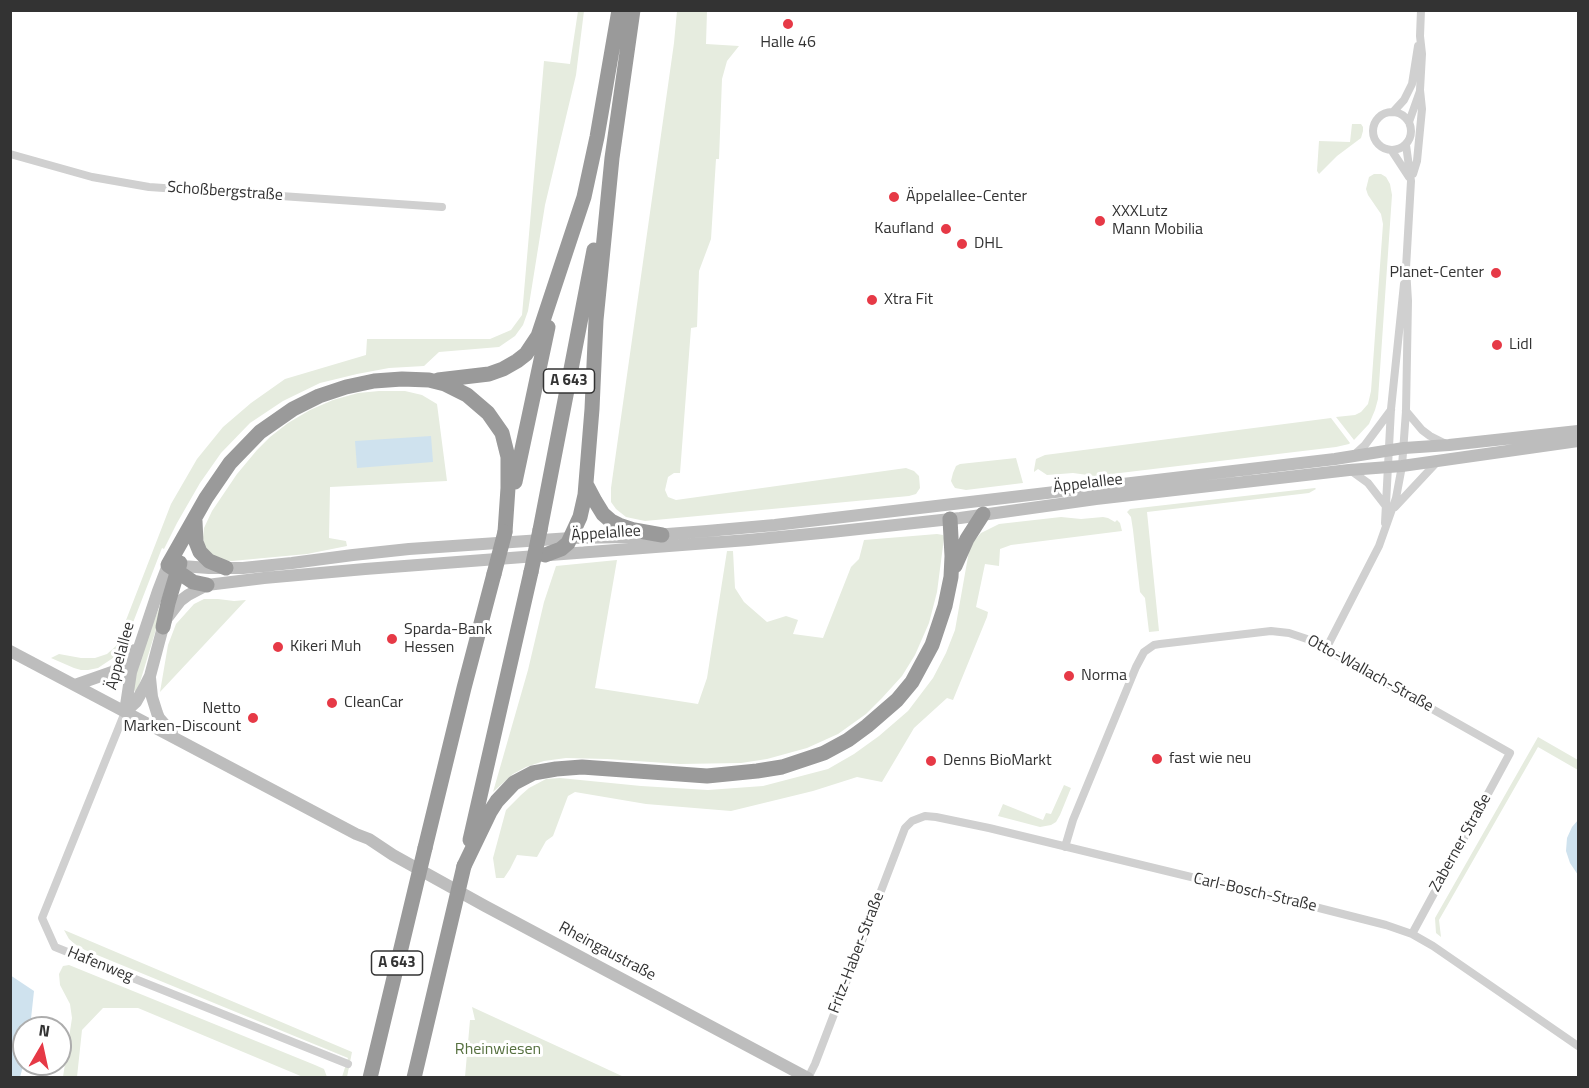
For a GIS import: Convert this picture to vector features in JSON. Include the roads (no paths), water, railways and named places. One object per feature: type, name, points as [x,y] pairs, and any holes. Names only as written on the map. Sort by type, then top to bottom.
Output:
[{"type":"highway","name":"A 643","points":[[370,1077],[464,688],[505,532],[559,273],[577,221],[589,175],[620,10]]},
{"type":"highway","name":"A 643","points":[[414,1077],[540,530],[612,158],[633,10]]},
{"type":"highway","points":[[545,555],[565,547],[571,538],[580,517],[586,484],[596,320],[612,158]]},
{"type":"highway","points":[[163,627],[175,567],[186,535],[214,486],[240,452],[260,432],[293,409],[319,396],[346,387],[402,379],[429,380],[489,374],[503,369],[526,354],[538,336],[559,273]]},
{"type":"highway","points":[[429,380],[445,384],[467,395],[488,413],[502,433],[506,444],[509,470],[505,532]]},
{"type":"highway","points":[[586,484],[603,514],[611,521],[634,530],[662,535]]},
{"type":"highway","points":[[464,866],[497,801],[514,783],[533,773],[582,767],[681,775],[731,775],[803,761],[848,740],[897,700],[912,682],[932,645],[945,606],[951,577],[949,512]]},
{"type":"highway","points":[[951,577],[967,539],[983,514]]},
{"type":"highway","points":[[196,516],[195,536],[200,552],[209,561],[226,568]]},
{"type":"highway","points":[[175,567],[194,582],[207,585]]},
{"type":"main road","name":"Äppelallee","points":[[125,712],[137,701],[150,676],[163,627],[173,609],[188,595],[207,585],[275,577],[748,540],[1404,448],[1449,446],[1578,431]]},
{"type":"main road","name":"Äppelallee","points":[[125,712],[128,685],[140,644],[175,567],[226,568],[292,563],[398,550],[571,538],[662,535],[949,512],[983,514],[1349,470],[1388,468],[1578,441]]},
{"type":"main road","points":[[75,685],[117,668],[140,644]]},
{"type":"main road","name":"Rheingaustraße","points":[[10,651],[369,839],[393,855],[573,953],[808,1077]]},
{"type":"main road","points":[[150,676],[159,718],[179,740]]},
{"type":"street","points":[[1393,112],[1404,100],[1412,84],[1420,36],[1421,10]]},
{"type":"street","points":[[1411,181],[1419,148],[1422,109],[1420,36]]},
{"type":"street","points":[[1409,122],[1402,115],[1393,112],[1379,117],[1373,130],[1378,145],[1392,151],[1406,145],[1411,136],[1409,122],[1420,90]]},
{"type":"street","points":[[1389,508],[1388,468],[1391,409],[1406,267],[1411,181],[1406,145]]},
{"type":"street","points":[[1392,151],[1411,181]]},
{"type":"street","name":"Schoßbergstraße","points":[[10,154],[92,177],[149,187],[442,207]]},
{"type":"street","points":[[1326,649],[1372,561],[1385,529],[1402,466],[1406,411],[1408,301],[1406,267]]},
{"type":"street","points":[[1353,456],[1365,445],[1391,409]]},
{"type":"street","points":[[1406,411],[1422,430],[1449,446]]},
{"type":"street","points":[[1389,508],[1438,461]]},
{"type":"street","points":[[1349,470],[1368,483],[1389,508]]},
{"type":"street","name":"Otto-Wallach-Straße","points":[[1065,847],[1073,820],[1136,667],[1142,655],[1154,645],[1277,631],[1296,634],[1510,753]]},
{"type":"street","name":"Hafenweg","points":[[125,712],[42,918],[54,947],[348,1064]]},
{"type":"street","name":"Zaberner Straße","points":[[1412,934],[1510,753]]},
{"type":"street","name":"Carl-Bosch-Straße","points":[[905,828],[916,819],[930,816],[988,828],[1343,914],[1412,934],[1578,1046]]},
{"type":"street","name":"Fritz-Haber-Straße","points":[[808,1077],[815,1064],[905,828]]},
{"type":"water","points":[[431,436],[433,462],[357,468],[355,441]]},
{"type":"water","points":[[1578,820],[1578,875],[1566,851],[1567,838]]},
{"type":"water","points":[[10,975],[34,991],[31,1016],[12,1016],[12,1076],[20,1076],[11,1077]]},
{"type":"place","name":"Halle 46","points":[[788,24]]},
{"type":"place","name":"Äppelallee-Center","points":[[894,197]]},
{"type":"place","name":"XXXLutz Mann Mobilia","points":[[1100,221]]},
{"type":"place","name":"Kaufland","points":[[946,229]]},
{"type":"place","name":"DHL","points":[[962,244]]},
{"type":"place","name":"Planet-Center","points":[[1496,273]]},
{"type":"place","name":"Xtra Fit","points":[[872,300]]},
{"type":"place","name":"Lidl","points":[[1497,345]]},
{"type":"place","name":"Sparda-Bank Hessen","points":[[392,639]]},
{"type":"place","name":"Kikeri Muh","points":[[278,647]]},
{"type":"place","name":"Norma","points":[[1069,676]]},
{"type":"place","name":"CleanCar","points":[[332,703]]},
{"type":"place","name":"Netto Marken-Discount","points":[[253,718]]},
{"type":"place","name":"fast wie neu","points":[[1157,759]]},
{"type":"place","name":"Denns BioMarkt","points":[[931,761]]},
{"type":"park label","name":"Rheinwiesen","points":[[498,1050]]}]
